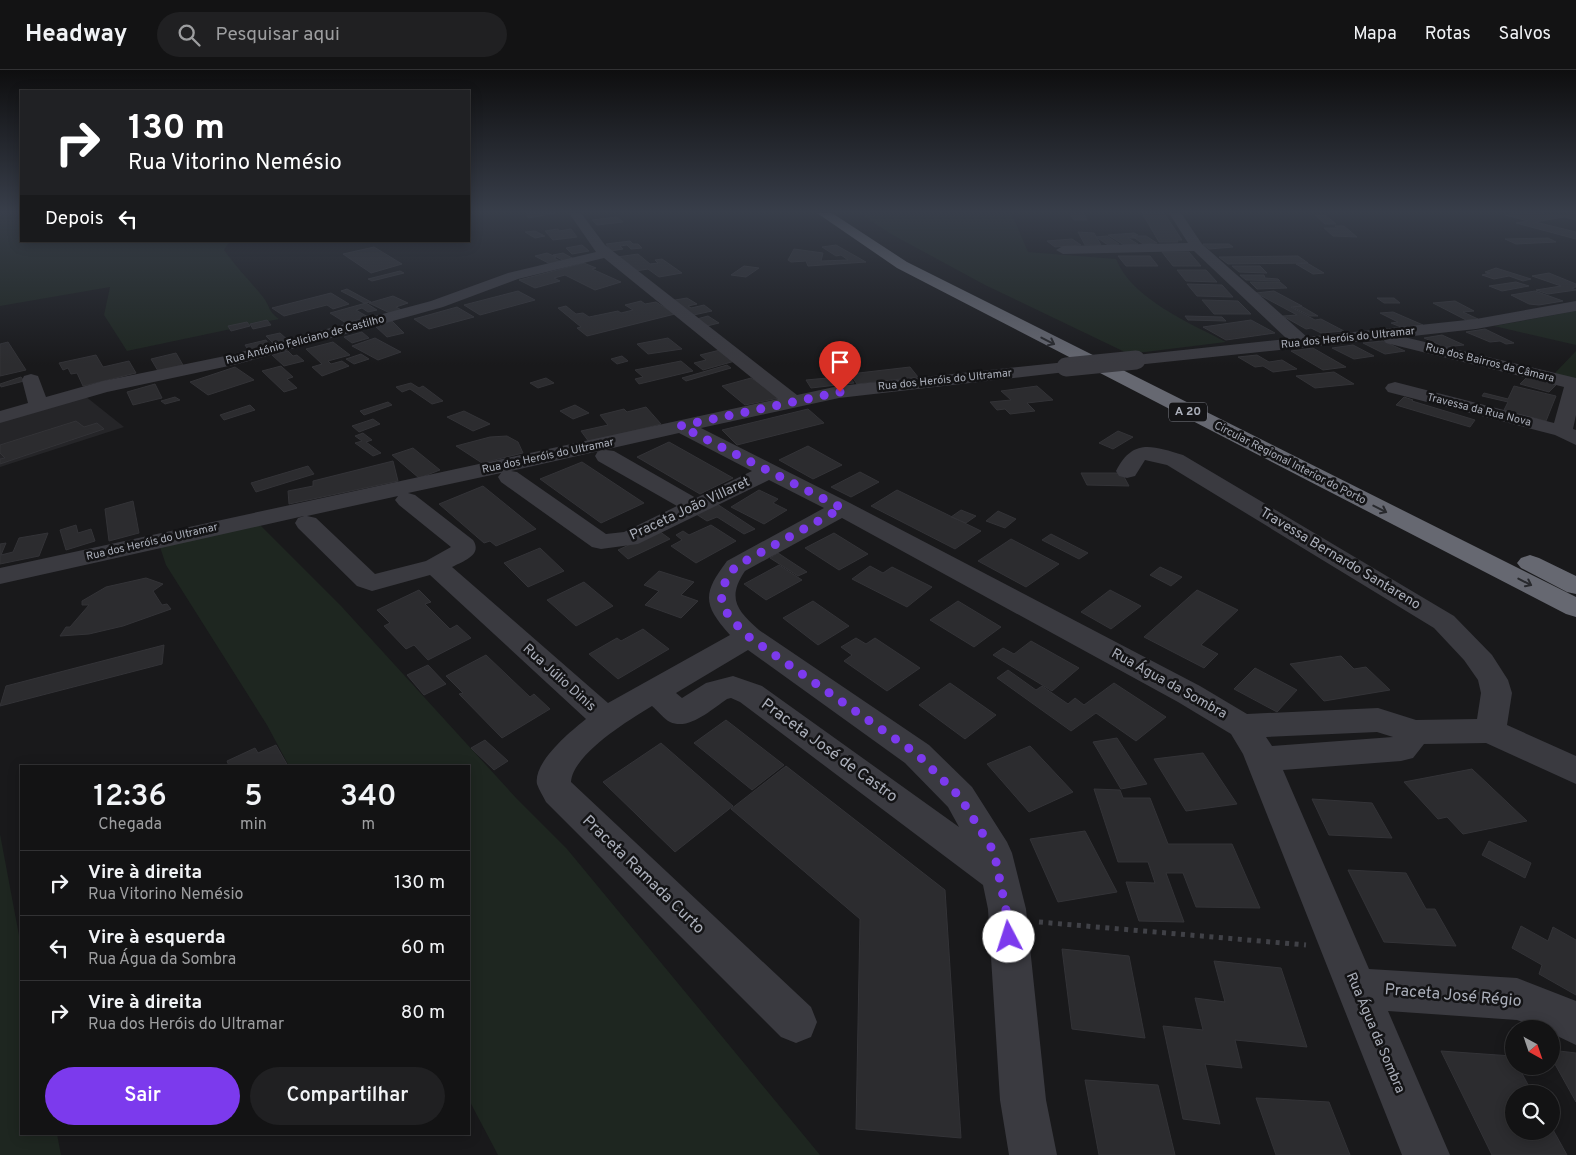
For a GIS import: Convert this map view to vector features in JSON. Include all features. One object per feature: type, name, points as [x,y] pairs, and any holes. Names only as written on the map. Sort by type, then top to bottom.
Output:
[{"type":"highway","name":"Circular Regional Interior do Porto","points":[[900,264],[1576,608]]},
{"type":"highway","name":"Circular Regional Interior do Porto","points":[[925,264],[1576,586]]},
{"type":"street","name":"Rua António Feliciano de Castilho","points":[[0,417],[102,388],[232,360],[437,304],[512,276],[563,264]]},
{"type":"street","points":[[620,264],[793,402]]},
{"type":"street","points":[[1215,264],[1294,336],[1303,342]]},
{"type":"street","name":"Rua dos Heróis do Ultramar","points":[[0,576],[858,388],[1476,324],[1576,306]]},
{"type":"street","name":"Rua dos Bairros da Câmara","points":[[1376,335],[1575,384]]},
{"type":"street","points":[[30,380],[39,405]]},
{"type":"street","points":[[1569,435],[1575,384]]},
{"type":"street","name":"Travessa da Rua Nova","points":[[1395,388],[1569,435]]},
{"type":"street","name":"Rua Água da Sombra","points":[[680,426],[842,508],[1189,694],[1242,726],[1262,759],[1426,1155]]},
{"type":"street","name":"Travessa Bernardo Santareno","points":[[1127,471],[1136,457],[1143,455],[1162,456],[1175,460],[1444,622],[1477,656],[1490,674],[1496,690],[1490,731]]},
{"type":"street","points":[[606,456],[695,507]]},
{"type":"street","name":"Praceta João Villaret","points":[[509,477],[601,542],[629,539],[769,471]]},
{"type":"street","points":[[307,523],[368,582],[377,582],[435,566],[462,553],[465,548],[407,500]]},
{"type":"street","points":[[842,508],[736,566],[724,580],[720,595],[726,612],[749,637],[917,754],[960,797],[994,852],[1007,919],[1023,1100],[1033,1155]]},
{"type":"street","name":"Rua Júlio Dinis","points":[[435,566],[606,719],[749,637]]},
{"type":"street","name":"Praceta José de Castro","points":[[654,691],[680,714],[717,691],[733,687],[751,694],[999,876]]},
{"type":"street","name":"Praceta Ramada Curto","points":[[606,719],[563,760],[556,771],[554,783],[558,792],[796,1022]]},
{"type":"street","points":[[1242,726],[1378,720],[1416,732],[1490,731],[1576,771]]},
{"type":"street","points":[[1262,759],[1401,749],[1416,732]]},
{"type":"street","name":"Praceta José Régio","points":[[1356,988],[1517,999],[1549,1010],[1576,1024]]},
{"type":"path","points":[[1007,919],[1339,948]]},
{"type":"shaded area","points":[[0,264],[235,264],[279,319],[127,351],[104,315],[110,287],[0,306]]},
{"type":"shaded area","points":[[946,264],[1119,264],[1135,286],[1148,298],[1180,318],[1226,342],[1129,354],[985,285]]},
{"type":"shaded area","points":[[1576,311],[1576,345],[1494,326]]},
{"type":"shaded area","points":[[1576,351],[1576,379],[1554,374]]},
{"type":"shaded area","points":[[85,396],[124,427],[0,467],[0,421]]},
{"type":"shaded area","points":[[260,525],[342,607],[517,799],[567,849],[820,1155],[498,1155],[470,1102],[470,765],[288,765],[267,725],[166,565],[159,544]]},
{"type":"shaded area","points":[[0,834],[20,941],[20,1135],[57,1135],[61,1155],[0,1155]]},
{"type":"building","points":[[357,264],[402,264],[371,273]]},
{"type":"building","points":[[586,264],[596,268],[592,269],[621,282],[595,290],[565,275],[554,278],[560,281],[535,288],[519,280]]},
{"type":"building","points":[[626,264],[669,264],[682,273],[659,277],[648,269],[636,271]]},
{"type":"building","points":[[807,264],[842,264],[808,266]]},
{"type":"building","points":[[1124,264],[1156,264],[1158,266],[1126,266]]},
{"type":"building","points":[[1171,264],[1199,264],[1201,266],[1173,266]]},
{"type":"building","points":[[1296,264],[1308,264],[1324,273],[1313,274]]},
{"type":"building","points":[[744,266],[759,268],[746,277],[731,275]]},
{"type":"building","points":[[1232,266],[1260,266],[1267,273],[1239,272]]},
{"type":"building","points":[[1496,268],[1531,279],[1523,281],[1509,276],[1494,279],[1482,275],[1490,273],[1485,272]]},
{"type":"building","points":[[1177,270],[1206,270],[1217,282],[1186,281]]},
{"type":"building","points":[[400,271],[404,273],[372,281],[368,279]]},
{"type":"building","points":[[1549,273],[1576,284],[1576,287],[1572,288],[1576,290],[1548,294],[1536,290],[1561,286],[1532,276]]},
{"type":"building","points":[[1240,275],[1264,275],[1265,278],[1278,279],[1280,281],[1246,280]]},
{"type":"building","points":[[1250,282],[1280,282],[1287,288],[1257,289]]},
{"type":"building","points":[[1516,282],[1529,286],[1502,291],[1489,286]]},
{"type":"building","points":[[1187,284],[1222,285],[1233,297],[1197,296]]},
{"type":"building","points":[[347,289],[371,302],[364,303],[341,291]]},
{"type":"building","points":[[518,291],[535,300],[480,315],[464,305]]},
{"type":"building","points":[[1274,291],[1302,306],[1291,307],[1315,320],[1321,319],[1344,331],[1321,333],[1311,328],[1306,329],[1283,316],[1297,315],[1256,293]]},
{"type":"building","points":[[1535,291],[1563,301],[1539,305],[1529,304],[1511,295]]},
{"type":"building","points":[[331,293],[349,304],[333,309],[327,305],[284,316],[272,308]]},
{"type":"building","points":[[393,296],[408,303],[396,307],[405,312],[394,315],[369,303]]},
{"type":"building","points":[[687,298],[697,304],[688,306],[691,308],[704,305],[712,311],[689,316],[669,301]]},
{"type":"building","points":[[1377,298],[1394,298],[1400,303],[1384,303]]},
{"type":"building","points":[[1202,300],[1238,301],[1251,314],[1214,314]]},
{"type":"building","points":[[641,301],[645,304],[656,302],[675,314],[587,336],[577,328],[581,327],[558,308],[566,306],[576,314],[583,313],[589,317],[633,310],[625,305]]},
{"type":"building","points":[[1455,301],[1474,311],[1463,312],[1478,319],[1466,320],[1433,303]]},
{"type":"building","points":[[366,303],[377,310],[368,312],[362,308],[356,310],[368,317],[346,323],[330,313]]},
{"type":"building","points":[[1301,306],[1318,316],[1310,316],[1293,307]]},
{"type":"building","points":[[457,307],[474,317],[429,329],[414,319]]},
{"type":"building","points":[[1393,312],[1423,325],[1403,328],[1391,323],[1398,322],[1380,313]]},
{"type":"building","points":[[708,316],[719,323],[703,327],[693,320]]},
{"type":"building","points":[[1185,316],[1222,317],[1226,321],[1188,320]]},
{"type":"building","points":[[267,320],[271,325],[253,329],[250,324]]},
{"type":"building","points":[[1251,320],[1275,333],[1226,340],[1203,327]]},
{"type":"building","points":[[392,321],[404,333],[387,337],[375,326]]},
{"type":"building","points":[[247,322],[250,326],[231,331],[228,326]]},
{"type":"building","points":[[1485,329],[1514,343],[1490,342],[1466,332]]},
{"type":"building","points":[[362,332],[369,338],[352,343],[344,337]]},
{"type":"building","points":[[280,333],[289,341],[275,345],[266,336]]},
{"type":"building","points":[[1442,335],[1464,345],[1445,347],[1424,338]]},
{"type":"building","points":[[375,338],[401,352],[378,360],[352,346]]},
{"type":"building","points":[[668,338],[682,349],[648,354],[637,344]]},
{"type":"building","points":[[266,340],[270,346],[249,351],[245,345]]},
{"type":"building","points":[[1383,341],[1405,351],[1385,354],[1363,343]]},
{"type":"building","points":[[8,342],[26,370],[0,376],[0,344]]},
{"type":"building","points":[[333,342],[350,355],[328,361],[331,364],[342,361],[349,366],[322,376],[312,367],[322,364],[306,349]]},
{"type":"building","points":[[1353,345],[1374,356],[1354,359],[1332,348]]},
{"type":"building","points":[[1313,348],[1346,367],[1323,370],[1291,351]]},
{"type":"building","points":[[720,350],[735,361],[703,370],[694,363],[706,360],[700,355]]},
{"type":"building","points":[[288,351],[293,356],[297,355],[304,361],[284,366],[272,355]]},
{"type":"building","points":[[176,353],[183,365],[158,371],[151,359]]},
{"type":"building","points":[[361,354],[369,359],[354,364],[346,359]]},
{"type":"building","points":[[96,355],[103,367],[129,361],[136,373],[83,386],[77,373],[71,374],[68,368],[63,370],[59,363]]},
{"type":"building","points":[[1257,355],[1269,362],[1282,360],[1297,369],[1273,372],[1263,366],[1255,367],[1238,357]]},
{"type":"building","points":[[622,356],[628,361],[617,364],[611,359]]},
{"type":"building","points":[[681,361],[693,371],[639,384],[635,379],[643,377],[635,370]]},
{"type":"building","points":[[727,365],[731,368],[686,381],[682,378]]},
{"type":"building","points":[[281,366],[293,377],[287,379],[297,388],[284,392],[262,371]]},
{"type":"building","points":[[235,367],[254,380],[208,395],[190,382]]},
{"type":"building","points":[[910,367],[918,377],[857,384],[850,374]]},
{"type":"building","points":[[1334,372],[1354,384],[1315,388],[1296,376]]},
{"type":"building","points":[[849,376],[854,383],[811,388],[806,380]]},
{"type":"building","points":[[21,377],[24,381],[1,387],[0,384]]},
{"type":"building","points":[[1527,377],[1556,385],[1549,392],[1520,384]]},
{"type":"building","points":[[546,378],[554,383],[538,388],[530,383]]},
{"type":"building","points":[[751,378],[779,398],[745,405],[722,386]]},
{"type":"building","points":[[411,383],[419,388],[423,386],[443,401],[432,404],[410,389],[402,392],[396,387]]},
{"type":"building","points":[[155,384],[162,398],[133,405],[127,392]]},
{"type":"building","points":[[1037,386],[1053,400],[1027,403],[1035,411],[1010,414],[1005,409],[997,410],[990,402],[1011,400],[1001,391]]},
{"type":"building","points":[[1514,386],[1556,396],[1546,421],[1504,410],[1508,402],[1482,396],[1484,393],[1508,399]]},
{"type":"building","points":[[175,397],[180,400],[165,404],[161,401]]},
{"type":"building","points":[[1404,397],[1475,420],[1470,427],[1396,405]]},
{"type":"building","points":[[388,402],[392,405],[364,415],[360,411]]},
{"type":"building","points":[[250,405],[255,410],[224,420],[220,415]]},
{"type":"building","points":[[575,405],[589,413],[573,419],[560,411]]},
{"type":"building","points":[[646,407],[661,424],[589,442],[581,431],[608,425],[600,415],[624,409],[627,412]]},
{"type":"building","points":[[808,409],[824,423],[737,445],[722,430]]},
{"type":"building","points":[[464,411],[490,424],[473,431],[447,417]]},
{"type":"building","points":[[373,419],[380,424],[359,432],[352,426]]},
{"type":"building","points":[[76,421],[84,427],[97,423],[104,429],[0,464],[0,459],[5,458],[0,453],[0,445]]},
{"type":"building","points":[[1118,431],[1133,437],[1113,449],[1099,443]]},
{"type":"building","points":[[363,433],[372,440],[366,442],[381,453],[373,456],[355,443],[362,441],[355,436]]},
{"type":"building","points":[[507,436],[518,442],[523,453],[482,463],[456,446],[490,437]]},
{"type":"building","points":[[669,442],[733,478],[700,494],[637,457]]},
{"type":"building","points":[[808,446],[842,465],[813,479],[779,460]]},
{"type":"building","points":[[413,448],[440,470],[419,478],[392,455]]},
{"type":"building","points":[[393,461],[398,481],[289,504],[288,491],[313,486],[313,481]]},
{"type":"building","points":[[582,462],[644,503],[601,523],[540,479]]},
{"type":"building","points":[[308,466],[314,474],[256,492],[251,483]]},
{"type":"building","points":[[860,472],[879,482],[851,497],[831,487]]},
{"type":"building","points":[[1081,473],[1122,473],[1129,486],[1087,485]]},
{"type":"building","points":[[483,486],[536,529],[496,546],[490,541],[484,543],[439,504]]},
{"type":"building","points":[[759,490],[778,499],[773,503],[787,510],[764,524],[731,507]]},
{"type":"building","points":[[897,490],[981,531],[955,549],[871,506]]},
{"type":"building","points":[[133,501],[139,533],[109,541],[105,509]]},
{"type":"building","points":[[717,504],[755,529],[744,534],[717,517],[707,521],[696,514]]},
{"type":"building","points":[[961,510],[976,516],[966,523],[951,517]]},
{"type":"building","points":[[998,511],[1016,519],[1005,528],[986,521]]},
{"type":"building","points":[[76,525],[78,533],[91,529],[95,541],[66,550],[60,530]]},
{"type":"building","points":[[711,525],[736,541],[696,563],[671,546],[682,540],[676,535],[683,531],[689,535]]},
{"type":"building","points":[[659,531],[670,539],[628,559],[618,550]]},
{"type":"building","points":[[48,533],[39,556],[0,564],[0,544],[6,543],[1,555],[13,552],[19,538]]},
{"type":"building","points":[[834,533],[868,554],[839,570],[805,548]]},
{"type":"building","points":[[1051,534],[1088,553],[1079,559],[1042,540]]},
{"type":"building","points":[[1011,539],[1059,564],[1026,587],[978,561]]},
{"type":"building","points":[[540,548],[564,571],[528,587],[504,563]]},
{"type":"building","points":[[778,553],[807,572],[798,576],[770,558]]},
{"type":"building","points":[[779,565],[802,580],[766,600],[744,584]]},
{"type":"building","points":[[870,566],[883,573],[892,567],[932,587],[907,607],[852,579]]},
{"type":"building","points":[[1160,567],[1182,577],[1171,586],[1150,575]]},
{"type":"building","points":[[659,571],[694,582],[681,595],[698,601],[681,618],[645,605],[659,591],[644,585]]},
{"type":"building","points":[[146,578],[163,584],[153,591],[162,605],[167,604],[171,609],[123,626],[89,634],[60,636],[66,627],[70,627],[89,605],[82,605],[82,601],[106,587]]},
{"type":"building","points":[[584,582],[613,606],[576,626],[547,600]]},
{"type":"building","points":[[419,590],[431,602],[425,604],[450,629],[457,625],[471,638],[428,660],[414,645],[406,649],[384,626],[390,623],[377,610]]},
{"type":"building","points":[[1110,590],[1141,606],[1111,629],[1081,612]]},
{"type":"building","points":[[1197,590],[1238,610],[1201,645],[1218,654],[1204,668],[1144,637]]},
{"type":"building","points":[[813,601],[849,626],[818,645],[783,618]]},
{"type":"building","points":[[958,601],[1001,627],[974,647],[930,620]]},
{"type":"building","points":[[643,629],[669,649],[618,679],[589,654],[617,638],[621,641]]},
{"type":"building","points":[[856,638],[866,644],[875,638],[920,668],[887,691],[844,661],[852,655],[841,647]]},
{"type":"building","points":[[1031,641],[1079,668],[1052,691],[993,655],[1003,648],[1014,654]]},
{"type":"building","points":[[164,645],[162,664],[0,706],[6,686]]},
{"type":"building","points":[[486,655],[530,697],[534,694],[550,709],[502,738],[459,694],[463,693],[446,676]]},
{"type":"building","points":[[1341,656],[1354,669],[1366,667],[1390,690],[1324,701],[1290,664]]},
{"type":"building","points":[[428,665],[446,684],[424,695],[407,675]]},
{"type":"building","points":[[1255,668],[1297,690],[1277,712],[1234,689]]},
{"type":"building","points":[[1008,670],[1036,690],[1042,686],[1068,704],[1075,698],[1084,705],[1114,683],[1166,717],[1136,741],[1096,713],[1071,731],[997,678]]},
{"type":"building","points":[[950,683],[996,715],[965,739],[919,705]]},
{"type":"building","points":[[726,720],[784,765],[752,790],[694,743]]},
{"type":"building","points":[[1117,738],[1147,784],[1121,789],[1093,742]]},
{"type":"building","points":[[485,740],[508,761],[494,770],[471,748]]},
{"type":"building","points":[[661,743],[733,806],[675,852],[603,782]]},
{"type":"building","points":[[276,745],[287,765],[229,765],[227,761],[255,748],[258,753]]},
{"type":"building","points":[[1030,746],[1073,792],[1029,812],[987,764]]},
{"type":"building","points":[[1203,753],[1237,804],[1186,811],[1154,759]]},
{"type":"building","points":[[786,766],[945,890],[961,1138],[856,1129],[860,919],[731,809]]},
{"type":"building","points":[[1472,769],[1527,821],[1463,834],[1447,817],[1438,819],[1404,782]]},
{"type":"building","points":[[1094,789],[1120,790],[1123,798],[1150,798],[1168,844],[1232,844],[1260,908],[1196,907],[1183,873],[1166,873],[1184,922],[1139,921],[1126,882],[1155,883],[1148,862],[1118,862]]},
{"type":"building","points":[[1312,799],[1372,803],[1392,838],[1329,835]]},
{"type":"building","points":[[1085,831],[1117,892],[1058,902],[1030,839]]},
{"type":"building","points":[[1489,841],[1531,863],[1525,878],[1482,855]]},
{"type":"building","points":[[1348,870],[1406,873],[1426,909],[1435,909],[1456,946],[1384,942]]},
{"type":"building","points":[[1521,926],[1548,941],[1553,927],[1576,940],[1576,995],[1539,974],[1542,965],[1512,948]]},
{"type":"building","points":[[1062,949],[1129,956],[1145,1038],[1072,1029]]},
{"type":"building","points":[[1214,961],[1281,968],[1307,1047],[1235,1040],[1242,1068],[1205,1064],[1220,1124],[1183,1119],[1163,1026],[1203,1030],[1195,998],[1225,1002]]},
{"type":"building","points":[[1441,1051],[1505,1056],[1505,1075],[1523,1075],[1528,1085],[1505,1085],[1505,1140],[1559,1140],[1567,1155],[1492,1155]]},
{"type":"building","points":[[1560,1051],[1576,1053],[1576,1102],[1560,1073]]},
{"type":"building","points":[[1085,1080],[1158,1085],[1175,1155],[1099,1155]]},
{"type":"building","points":[[1256,1098],[1329,1102],[1350,1155],[1276,1155]]},
{"type":"route","points":[[840,392],[680,426],[842,508],[736,566],[724,580],[720,595],[726,612],[749,637],[917,754],[960,797],[994,852],[1006,910],[1009,937]]}]
